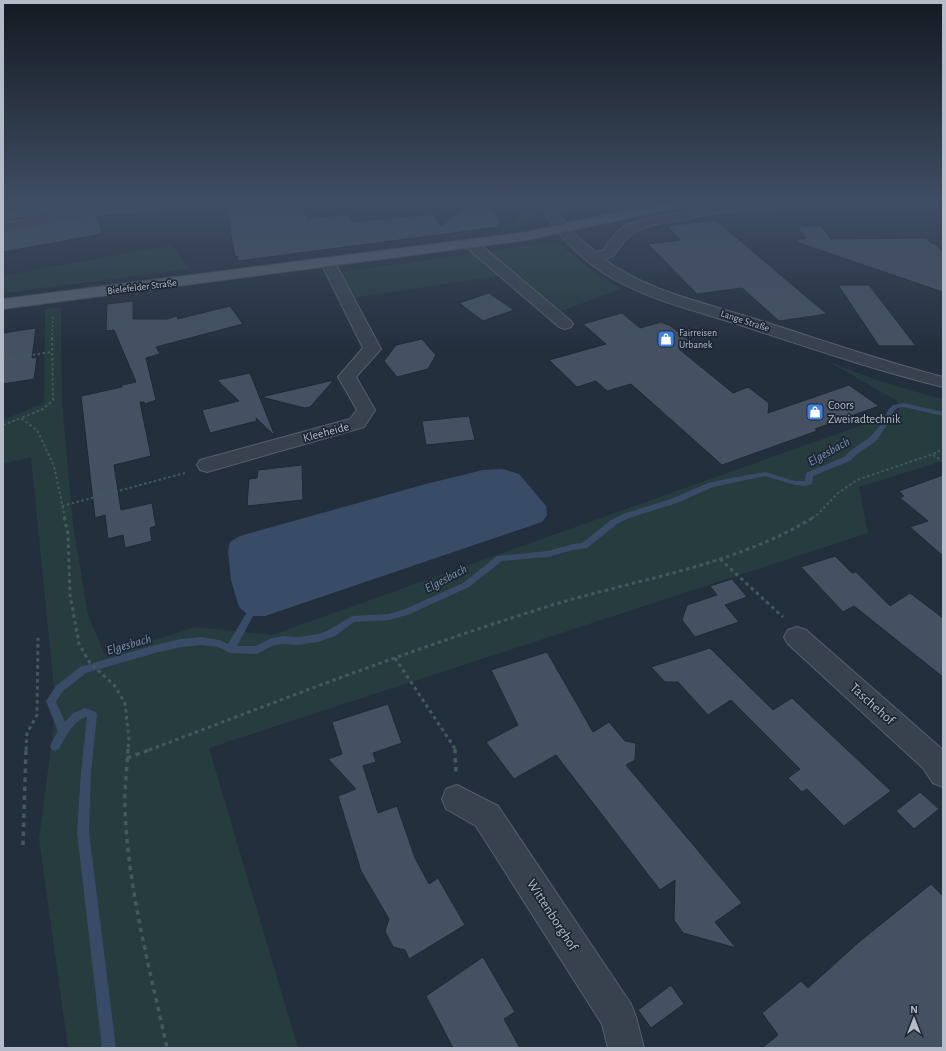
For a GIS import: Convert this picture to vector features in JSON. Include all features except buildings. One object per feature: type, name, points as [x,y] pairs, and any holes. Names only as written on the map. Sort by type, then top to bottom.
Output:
[{"type":"main road","name":"Bielefelder Straße","points":[[3,304],[418,251]]},
{"type":"street","points":[[479,251],[565,324]]},
{"type":"street","name":"Lange Straße","points":[[586,251],[593,258],[617,274],[653,291],[888,367],[943,382]]},
{"type":"street","points":[[593,258],[608,253],[610,251]]},
{"type":"street","name":"Kleeheide","points":[[207,465],[357,423],[366,410],[347,376],[372,349],[328,263]]},
{"type":"street","name":"Taschehof","points":[[797,637],[933,759],[943,774]]},
{"type":"street","name":"Wittenborghof","points":[[457,799],[487,816],[618,1017],[626,1048]]},
{"type":"path","points":[[3,425],[37,412],[51,404],[53,400],[53,297]]},
{"type":"path","points":[[3,359],[52,352]]},
{"type":"path","points":[[21,418],[36,430],[54,466],[68,534],[70,595],[79,644],[90,663],[114,685],[125,703],[129,740],[125,808],[128,848],[134,894],[167,1048]]},
{"type":"path","points":[[127,758],[433,643],[541,609],[720,559],[789,532],[818,514],[838,492],[857,480],[933,454],[943,449]]},
{"type":"path","points":[[933,454],[943,461]]},
{"type":"path","points":[[62,506],[175,477],[207,465]]},
{"type":"path","points":[[720,559],[788,621],[797,637]]},
{"type":"path","points":[[23,845],[27,733],[36,715],[38,638]]},
{"type":"path","points":[[395,658],[456,750],[457,799]]},
{"type":"green space","points":[[138,251],[176,251],[189,269],[3,293],[3,276]]},
{"type":"green space","points":[[492,251],[568,251],[591,270],[620,289],[548,316],[502,275],[354,298],[340,272]]},
{"type":"green space","points":[[61,307],[62,402],[73,524],[88,615],[105,655],[196,627],[272,635],[893,414],[899,409],[897,401],[826,360],[884,382],[943,399],[943,461],[859,487],[868,533],[209,748],[298,1048],[68,1048],[39,839],[56,708],[31,457],[3,464],[3,420],[44,403],[45,309]]},
{"type":"water","points":[[502,469],[519,474],[546,506],[547,515],[542,522],[265,616],[249,616],[239,607],[231,580],[228,551],[230,542],[240,536],[426,484],[483,470]]},
{"type":"waterway","name":"Elgesbach","points":[[230,649],[257,650],[272,642],[284,640],[298,641],[318,638],[332,633],[352,619],[389,617],[407,612],[466,585],[500,558],[548,554],[573,547],[584,546],[614,522],[626,516],[674,501],[711,485],[765,474],[795,483],[804,484],[809,482],[809,475],[847,459],[873,439],[886,422],[891,410],[895,406],[904,405],[943,414]]},
{"type":"waterway","points":[[230,649],[249,616]]},
{"type":"waterway","name":"Elgesbach","points":[[63,731],[51,701],[59,689],[83,670],[181,643],[202,641],[219,644],[230,649]]},
{"type":"waterway","points":[[63,731],[77,716],[85,712],[92,715],[86,772],[83,832],[109,1048]]},
{"type":"waterway","name":"Elgesbach","points":[[55,746],[63,731]]},
{"type":"place","name":"Fairreisen Urbanek","points":[[666,339]]},
{"type":"place","name":"Coors Zweiradtechnik","points":[[815,412]]}]
